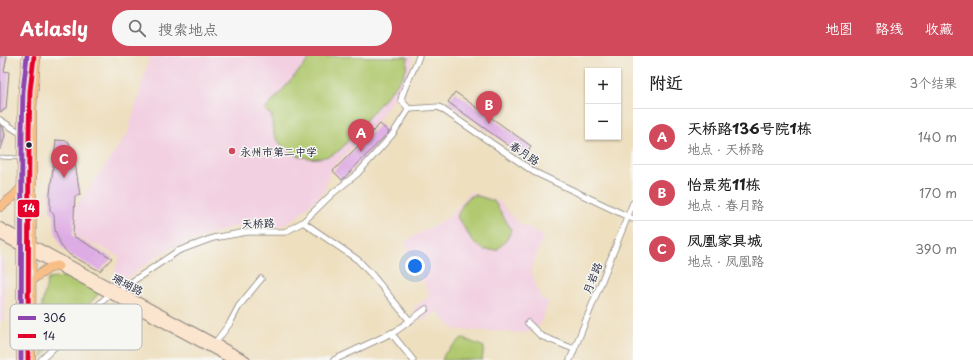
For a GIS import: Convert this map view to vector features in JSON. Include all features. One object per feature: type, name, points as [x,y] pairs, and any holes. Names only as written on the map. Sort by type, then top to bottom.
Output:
[{"type":"main road","points":[[27,56],[23,91],[22,187],[26,245],[31,280],[28,304]]},
{"type":"main road","points":[[26,304],[26,245],[36,56]]},
{"type":"main road","points":[[0,207],[14,196],[22,187]]},
{"type":"main road","name":"珊瑚路","points":[[0,228],[58,266],[114,292],[135,304]]},
{"type":"main road","name":"珊瑚路","points":[[0,235],[26,245],[138,304]]},
{"type":"main road","points":[[31,280],[46,270],[58,266]]},
{"type":"main road","name":"珊瑚路","points":[[142,306],[246,360]]},
{"type":"main road","name":"珊瑚路","points":[[142,308],[233,360]]},
{"type":"main road","points":[[21,360],[22,350]]},
{"type":"main road","points":[[29,350],[30,360]]},
{"type":"street","points":[[409,109],[401,100],[419,56]]},
{"type":"street","name":"春月路","points":[[409,109],[439,106],[534,172],[630,218]]},
{"type":"street","name":"天桥路","points":[[101,304],[114,292],[178,251],[213,238],[247,232],[285,232],[303,222],[333,193],[358,173],[392,135],[409,109]]},
{"type":"street","points":[[0,120],[22,134]]},
{"type":"street","name":"月岩路","points":[[570,360],[630,218],[633,203]]},
{"type":"street","points":[[303,222],[358,260],[410,321]]},
{"type":"street","points":[[215,343],[230,323],[239,306],[261,279]]},
{"type":"street","points":[[334,360],[396,331],[426,309]]},
{"type":"street","points":[[528,324],[541,336],[574,349]]},
{"type":"street","points":[[391,333],[413,360]]},
{"type":"street","name":"天桥路","points":[[41,360],[52,350]]},
{"type":"lane","points":[[0,157],[22,158]]},
{"type":"shaded area","name":"永州市第二中学","points":[[150,56],[413,56],[413,58],[408,75],[378,121],[331,169],[324,191],[297,217],[282,226],[232,227],[190,241],[161,253],[127,279],[114,273],[120,257],[76,237],[73,211],[128,133]]},
{"type":"shaded area","points":[[470,192],[500,202],[517,222],[543,236],[531,271],[541,299],[549,302],[539,326],[526,333],[453,329],[437,311],[422,321],[413,309],[430,296],[404,242],[452,215]]},
{"type":"shaded area","points":[[0,256],[5,264],[4,321],[0,321]]},
{"type":"green space","points":[[312,56],[408,57],[407,67],[402,78],[341,149],[324,157],[314,158],[295,154],[279,143],[273,132],[272,116],[265,110]]},
{"type":"green space","points":[[475,195],[494,201],[511,229],[508,238],[497,250],[484,250],[474,243],[457,217],[466,200]]},
{"type":"green space","points":[[70,276],[100,292],[89,304],[42,304],[48,279]]},
{"type":"green space","points":[[462,338],[484,347],[482,360],[442,360],[445,353]]},
{"type":"green space","points":[[42,350],[48,350],[42,357]]},
{"type":"building","points":[[0,56],[7,56],[4,71],[9,72],[6,109],[0,112]]},
{"type":"building","points":[[455,92],[531,146],[526,158],[448,102]]},
{"type":"building","points":[[380,124],[389,132],[342,180],[333,171]]},
{"type":"building","points":[[0,125],[3,127],[5,135],[1,149],[0,149]]},
{"type":"building","points":[[56,140],[68,141],[73,150],[80,195],[75,196],[73,236],[112,258],[100,271],[70,255],[61,246],[55,230],[54,215],[50,210],[50,194]]},
{"type":"transit line","name":"306","points":[[21,304],[22,134],[23,91],[27,56]]},
{"type":"transit line","name":"14","points":[[28,304],[30,91],[34,57]]},
{"type":"transit line","name":"306","points":[[21,350],[21,360]]},
{"type":"transit line","name":"14","points":[[28,350],[28,360]]},
{"type":"place","name":"怡景苑11栋","points":[[489,124]]},
{"type":"place","name":"永州市第二中学","points":[[232,151]]},
{"type":"place","name":"天桥路136号院1栋","points":[[361,152]]},
{"type":"place","name":"凤凰家具城","points":[[64,178]]}]
